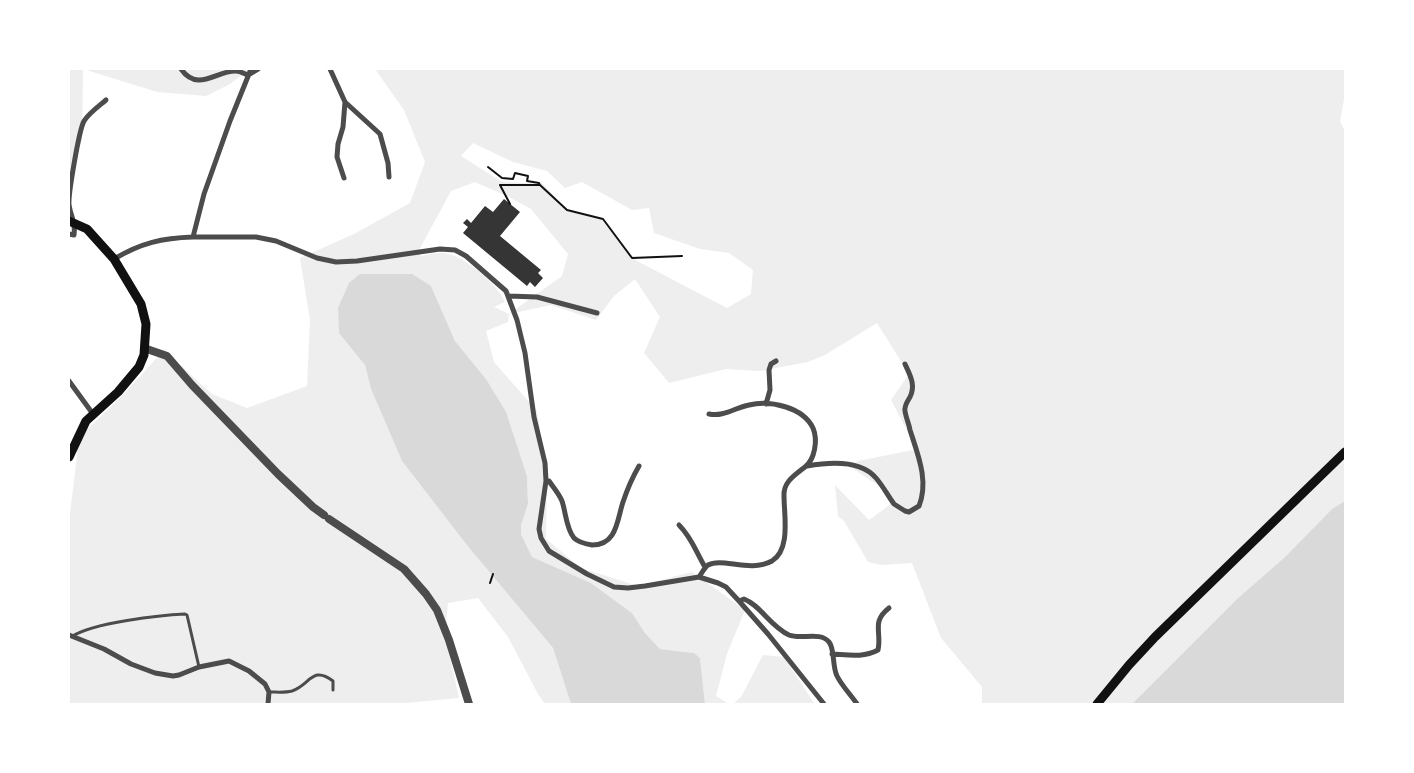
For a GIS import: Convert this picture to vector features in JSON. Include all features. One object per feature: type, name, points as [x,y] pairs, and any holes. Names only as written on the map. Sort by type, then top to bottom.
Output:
[{"type":"main road","points":[[69,457],[82,428],[93,414],[118,392],[139,367],[144,348],[146,324],[140,304],[114,259],[87,229],[72,223]]},
{"type":"main road","points":[[1096,704],[1155,637],[1345,452]]},
{"type":"street","points":[[181,69],[193,79],[200,80],[236,71],[248,75],[258,69]]},
{"type":"street","points":[[193,237],[204,194],[251,69]]},
{"type":"street","points":[[330,69],[345,102],[380,134],[388,163],[389,177]]},
{"type":"street","points":[[69,234],[74,235],[69,207],[69,193],[80,132],[84,120],[106,100]]},
{"type":"street","points":[[344,178],[337,157],[338,144],[343,127],[345,102]]},
{"type":"street","points":[[114,259],[144,243],[172,238],[247,236],[276,241],[317,258],[336,262],[357,261],[440,249],[455,250],[466,256],[501,285],[508,296],[517,320],[525,353],[534,417],[545,463],[546,481],[539,529],[541,538],[549,551],[614,587],[636,587],[699,577],[726,587],[768,634],[824,704]]},
{"type":"street","points":[[508,296],[536,297],[597,313]]},
{"type":"street","points":[[144,348],[167,356],[192,385],[313,508],[404,569],[437,610],[469,704]]},
{"type":"street","points":[[766,404],[770,390],[770,364],[776,361]]},
{"type":"street","points":[[699,577],[710,564],[757,566],[772,560],[782,551],[784,539],[784,492],[788,482],[797,472],[807,466],[841,463],[861,467],[876,477],[898,507],[909,512],[919,506],[924,495],[924,485],[915,445],[905,413],[905,406],[913,391],[911,376],[905,364]]},
{"type":"street","points":[[69,381],[93,414]]},
{"type":"street","points":[[708,414],[722,415],[747,405],[766,404],[781,406],[796,412],[807,419],[813,428],[816,442],[814,453],[807,466]]},
{"type":"street","points":[[546,481],[549,481],[561,499],[568,526],[575,538],[580,542],[590,545],[599,544],[611,537],[616,528],[623,501],[638,466]]},
{"type":"street","points":[[679,526],[688,535],[700,560],[706,567]]},
{"type":"street","points":[[739,601],[744,599],[750,601],[770,622],[789,635],[797,637],[821,636],[828,640],[831,645],[837,677],[857,704]]},
{"type":"street","points":[[832,654],[869,655],[878,650],[880,643],[878,624],[881,614],[889,608]]},
{"type":"street","points":[[71,635],[104,649],[131,664],[155,673],[179,675],[199,667],[229,661],[258,677],[265,684],[269,692],[268,704]]},
{"type":"lane","points":[[71,635],[105,625],[162,615],[185,614],[187,615],[199,667]]},
{"type":"lane","points":[[269,692],[292,691],[312,677],[320,674],[325,674],[333,681],[332,690]]},
{"type":"path","points":[[488,167],[502,178],[513,179],[515,173],[528,176],[527,182],[539,183],[567,210],[603,219],[632,258],[682,256]]},
{"type":"path","points":[[510,204],[500,185],[540,185]]},
{"type":"path","points":[[490,583],[493,574]]},
{"type":"shaded area","points":[[69,69],[83,69],[82,140],[69,205]]},
{"type":"shaded area","points":[[83,69],[258,69],[243,74],[230,84],[206,96],[157,92]]},
{"type":"shaded area","points":[[375,69],[1345,69],[1345,94],[1340,121],[1345,132],[1345,501],[1332,509],[1286,556],[1237,599],[1132,704],[982,704],[982,687],[941,638],[912,563],[881,565],[868,562],[844,521],[838,516],[835,485],[869,520],[891,504],[882,488],[852,468],[858,461],[913,450],[909,434],[891,400],[909,374],[877,323],[825,355],[808,362],[760,371],[726,369],[669,383],[644,353],[660,317],[635,279],[614,296],[596,320],[551,305],[509,314],[508,322],[486,331],[494,362],[537,411],[547,473],[546,539],[581,568],[638,586],[692,572],[745,610],[727,654],[716,696],[729,704],[705,704],[700,658],[694,653],[660,649],[645,633],[632,613],[591,583],[532,557],[521,534],[521,524],[528,504],[527,476],[506,413],[486,379],[455,341],[431,286],[355,351],[365,365],[371,389],[402,461],[466,544],[553,648],[571,704],[545,704],[508,637],[478,598],[448,603],[445,636],[459,698],[396,704],[69,704],[69,522],[78,438],[121,397],[164,350],[212,394],[247,408],[307,386],[310,320],[300,258],[354,234],[410,203],[425,162],[404,110]],"holes":[[[473,143],[513,162],[547,171],[565,188],[582,182],[632,210],[649,208],[654,233],[700,249],[729,253],[753,270],[751,294],[727,308],[637,261],[601,219],[568,211],[543,184],[502,182],[461,156]],[[475,182],[531,209],[568,254],[562,276],[509,314],[494,307],[505,302],[495,287],[470,265],[452,255],[435,253],[421,256],[418,252],[451,191]]]},
{"type":"shaded area","points":[[360,274],[412,274],[431,286],[455,341],[486,379],[506,412],[527,476],[528,504],[521,525],[521,534],[532,557],[591,583],[632,613],[645,633],[660,649],[694,653],[700,658],[705,704],[571,704],[553,648],[466,544],[402,461],[371,389],[365,365],[339,333],[338,308],[349,283]]},
{"type":"shaded area","points":[[1345,501],[1345,704],[1132,704],[1237,599],[1286,556],[1332,509]]},
{"type":"shaded area","points":[[763,655],[784,657],[814,703],[733,704],[741,697]]},
{"type":"building","points":[[504,199],[520,212],[500,236],[541,270],[538,273],[543,278],[535,287],[530,282],[527,286],[463,233],[468,227],[463,223],[467,219],[471,223],[485,206],[493,212]]}]
